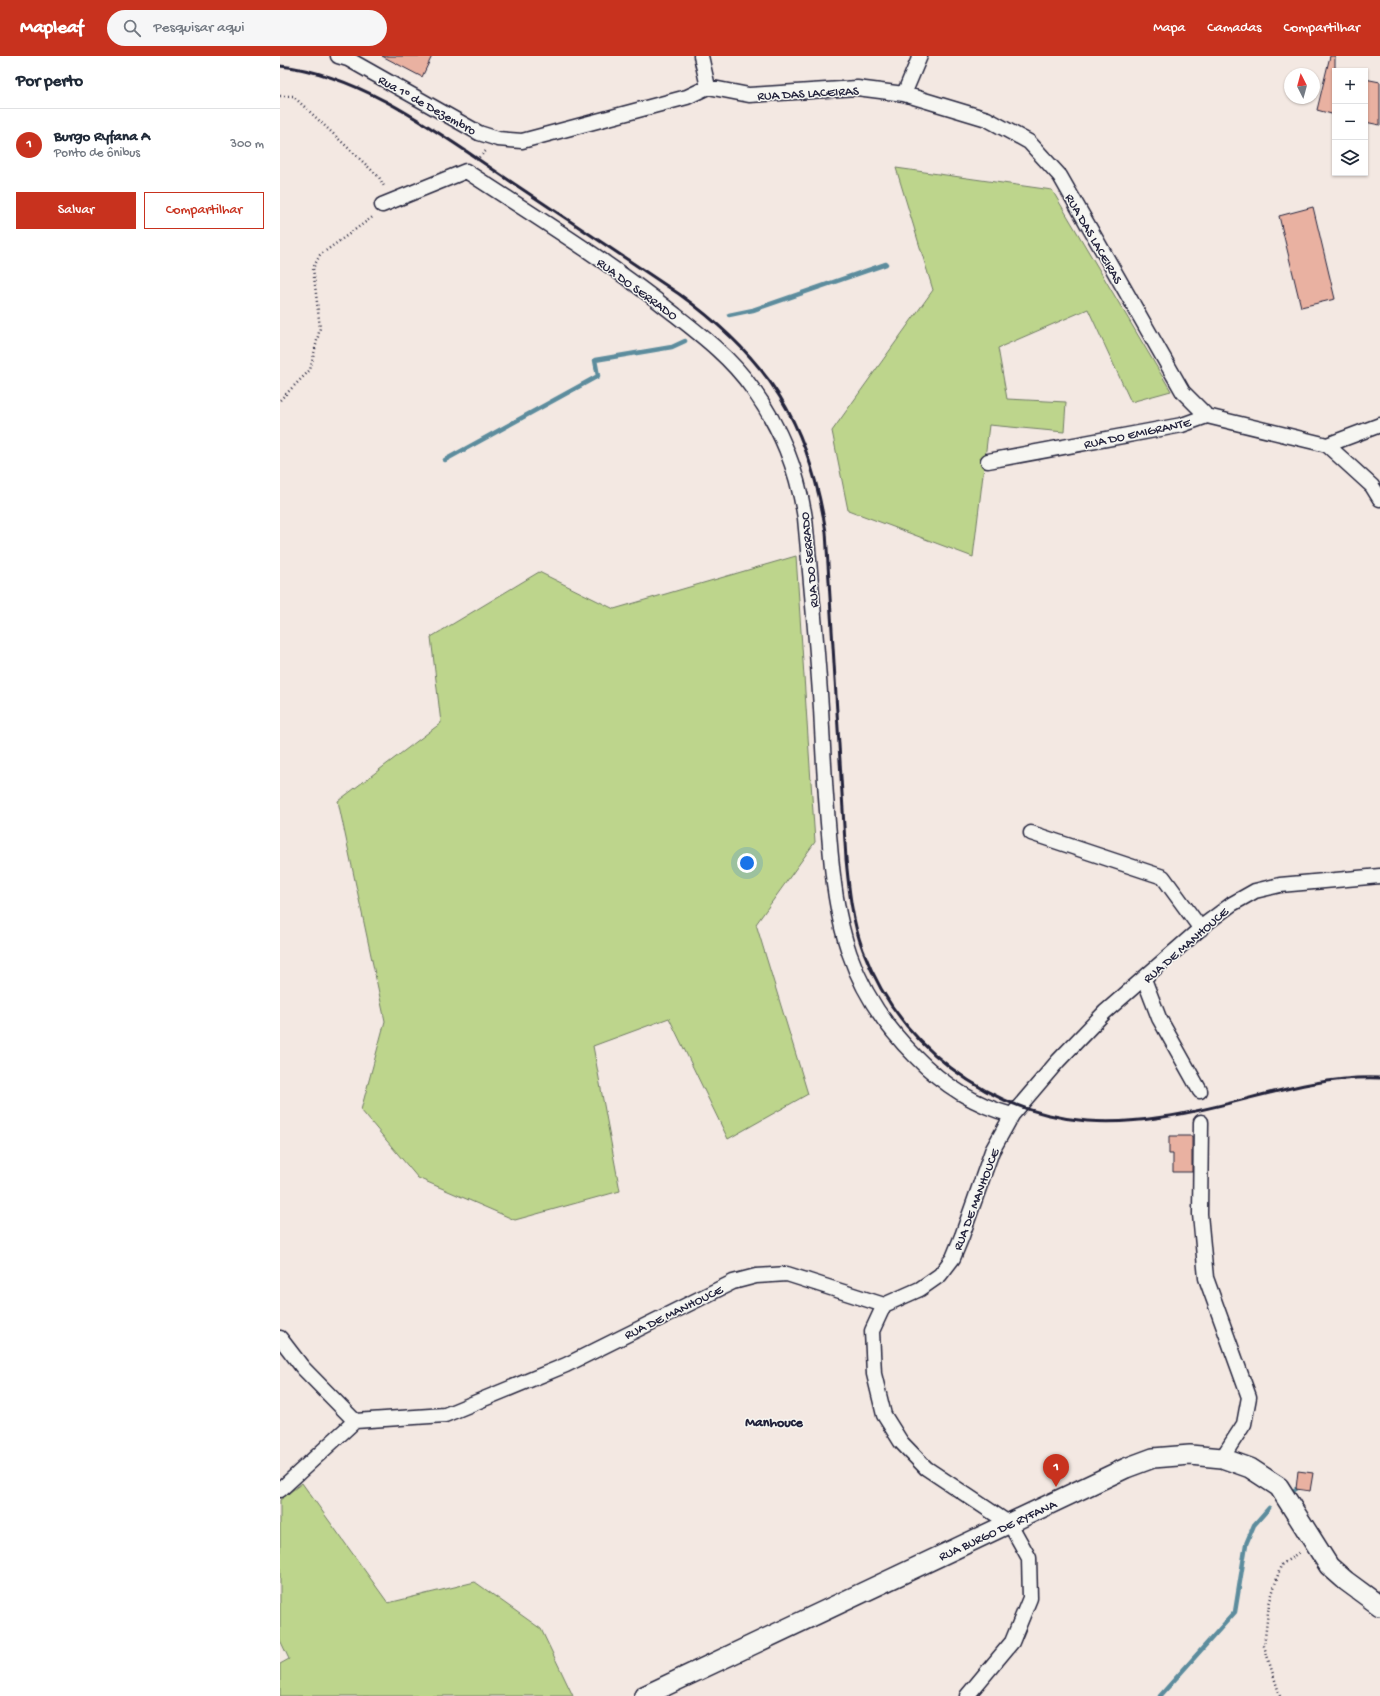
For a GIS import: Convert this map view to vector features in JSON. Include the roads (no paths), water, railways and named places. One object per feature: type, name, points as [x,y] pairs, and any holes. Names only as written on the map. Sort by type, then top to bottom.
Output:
[{"type":"main road","name":"RUA BURGO DE RYFANA","points":[[644,1696],[1126,1468],[1153,1458],[1190,1455],[1222,1458],[1250,1468],[1280,1487],[1329,1566],[1346,1581],[1380,1606]]},
{"type":"street","name":"Rua 1º de Dezembro","points":[[338,56],[348,59],[479,133],[498,139],[522,141],[687,97],[708,87]]},
{"type":"street","points":[[700,56],[708,87]]},
{"type":"street","points":[[904,94],[920,56]]},
{"type":"street","name":"RUA DAS LACEIRAS","points":[[708,87],[749,95],[857,88],[904,94],[987,119],[1029,142],[1060,176],[1183,392],[1207,416]]},
{"type":"street","name":"RUA DO SERRADO","points":[[387,203],[466,171],[614,269],[656,299],[719,351],[747,382],[764,406],[787,449],[795,471],[804,518],[819,680],[832,876],[840,923],[854,968],[876,1010],[908,1050],[942,1081],[962,1094],[981,1105],[1012,1115]]},
{"type":"street","name":"RUA DO EMIGRANTE","points":[[988,461],[1182,425],[1207,416],[1327,445],[1372,486],[1380,500]]},
{"type":"street","points":[[1327,445],[1380,425]]},
{"type":"street","points":[[1031,833],[1163,876],[1201,929]]},
{"type":"street","name":"RUA DE MANHOUCE","points":[[355,1421],[445,1415],[566,1365],[733,1282],[756,1276],[787,1274],[884,1305],[920,1289],[940,1275],[953,1258],[992,1151],[1012,1115],[1058,1061],[1105,1012],[1201,929],[1232,904],[1255,891],[1280,885],[1380,876]]},
{"type":"street","points":[[1144,979],[1159,1018],[1200,1091]]},
{"type":"street","points":[[1201,1122],[1200,1214],[1206,1278],[1249,1397],[1244,1424],[1222,1458]]},
{"type":"street","points":[[884,1305],[872,1331],[874,1374],[884,1415],[901,1442],[926,1468],[1010,1524],[1029,1558],[1030,1598],[1012,1642],[967,1696]]},
{"type":"street","points":[[280,1338],[303,1368],[355,1421],[280,1490]]},
{"type":"waterway","points":[[729,315],[753,310],[886,264]]},
{"type":"waterway","points":[[445,460],[598,376],[595,360],[672,347],[685,341]]},
{"type":"waterway","points":[[1160,1696],[1235,1612],[1246,1544],[1254,1525],[1269,1508]]},
{"type":"railway","points":[[280,66],[311,71],[341,81],[371,94],[401,110],[457,145],[679,294],[710,318],[737,343],[760,369],[780,396],[795,426],[808,458],[818,493],[826,532],[846,859],[854,917],[863,950],[879,984],[899,1015],[923,1043],[951,1068],[981,1088],[1015,1104],[1050,1115],[1096,1122],[1135,1121],[1190,1112],[1297,1086],[1324,1081],[1352,1078],[1380,1078]]},
{"type":"place","name":"Burgo Ryfana A","points":[[1056,1487]]},
{"type":"district","name":"Manhouce","points":[[774,1421]]}]
